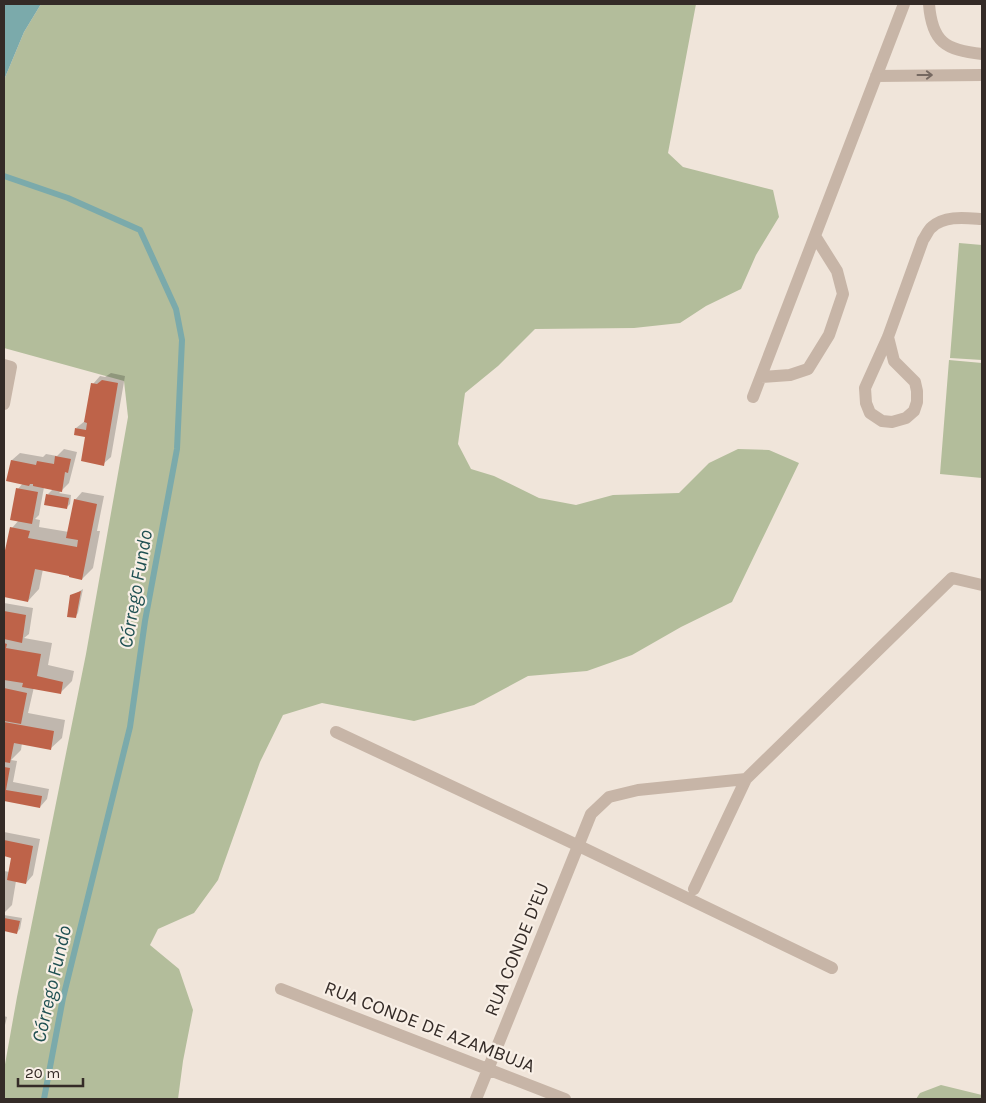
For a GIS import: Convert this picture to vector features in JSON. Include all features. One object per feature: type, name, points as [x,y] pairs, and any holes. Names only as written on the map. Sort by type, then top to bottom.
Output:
[{"type":"street","points":[[753,397],[904,4]]},
{"type":"street","points":[[929,4],[930,18],[935,34],[960,51],[982,54]]},
{"type":"street","points":[[876,76],[982,75]]},
{"type":"street","points":[[888,337],[894,361],[915,382],[917,391],[917,402],[914,411],[906,418],[892,422],[882,421],[870,413],[866,403],[865,388],[888,337],[923,240],[932,227],[945,219],[982,219]]},
{"type":"street","points":[[761,377],[790,375],[808,369],[829,335],[843,294],[837,271],[815,236]]},
{"type":"street","points":[[4,404],[7,366]]},
{"type":"street","points":[[694,889],[746,779],[952,578],[982,585]]},
{"type":"street","points":[[336,732],[832,968]]},
{"type":"street","name":"RUA CONDE D'EU","points":[[476,1099],[591,814],[609,797],[638,790],[746,779]]},
{"type":"street","name":"RUA CONDE DE AZAMBUJA","points":[[281,989],[565,1099]]},
{"type":"green space","points":[[41,4],[696,4],[668,153],[683,167],[773,190],[779,217],[756,255],[741,289],[706,306],[680,323],[634,328],[535,329],[498,366],[465,393],[458,444],[471,469],[494,476],[539,498],[576,505],[613,495],[679,493],[709,463],[738,449],[769,450],[799,463],[732,602],[681,627],[632,655],[587,671],[528,676],[474,705],[414,721],[322,703],[283,715],[260,762],[218,880],[194,913],[158,929],[150,945],[179,969],[193,1010],[178,1099],[4,1099],[4,1070],[17,997],[86,654],[128,417],[124,381],[4,348],[4,80],[24,32]]},
{"type":"green space","points":[[959,243],[982,245],[982,360],[950,358]]},
{"type":"green space","points":[[949,360],[982,363],[982,478],[940,474]]},
{"type":"green space","points":[[941,1085],[982,1095],[982,1099],[916,1099],[920,1093]]},
{"type":"water","points":[[4,4],[41,4],[24,32],[4,80]]},
{"type":"building","points":[[102,380],[118,383],[104,466],[81,461],[85,437],[74,435],[75,428],[86,430],[87,423],[84,422],[91,383],[97,384]]},
{"type":"building","points":[[55,456],[71,459],[68,473],[65,472],[62,492],[33,486],[33,484],[29,486],[6,481],[11,460],[36,465],[37,461],[54,464]]},
{"type":"building","points":[[16,488],[38,492],[32,524],[10,520]]},
{"type":"building","points":[[46,494],[69,498],[67,509],[44,505]]},
{"type":"building","points":[[74,499],[97,504],[82,580],[35,569],[28,602],[4,597],[4,555],[10,527],[30,531],[28,538],[77,547],[78,540],[66,538]]},
{"type":"building","points":[[81,591],[76,618],[67,617],[70,595]]},
{"type":"building","points":[[4,611],[26,615],[22,643],[4,639]]},
{"type":"building","points":[[4,643],[7,644],[6,648],[41,654],[37,676],[63,682],[61,694],[22,687],[23,683],[4,680]]},
{"type":"building","points":[[4,688],[27,693],[21,724],[4,721]]},
{"type":"building","points":[[4,722],[54,731],[51,750],[14,743],[10,763],[4,762]]},
{"type":"building","points":[[4,767],[10,768],[6,790],[42,796],[40,808],[4,801]]},
{"type":"building","points":[[4,840],[33,846],[26,884],[7,880],[11,858],[4,856]]},
{"type":"building","points":[[4,918],[20,921],[17,934],[4,931]]},
{"type":"waterway","name":"Córrego Fundo","points":[[4,176],[68,198],[140,230],[176,309],[182,340],[177,449],[145,621],[130,727],[63,998],[44,1099]]}]
